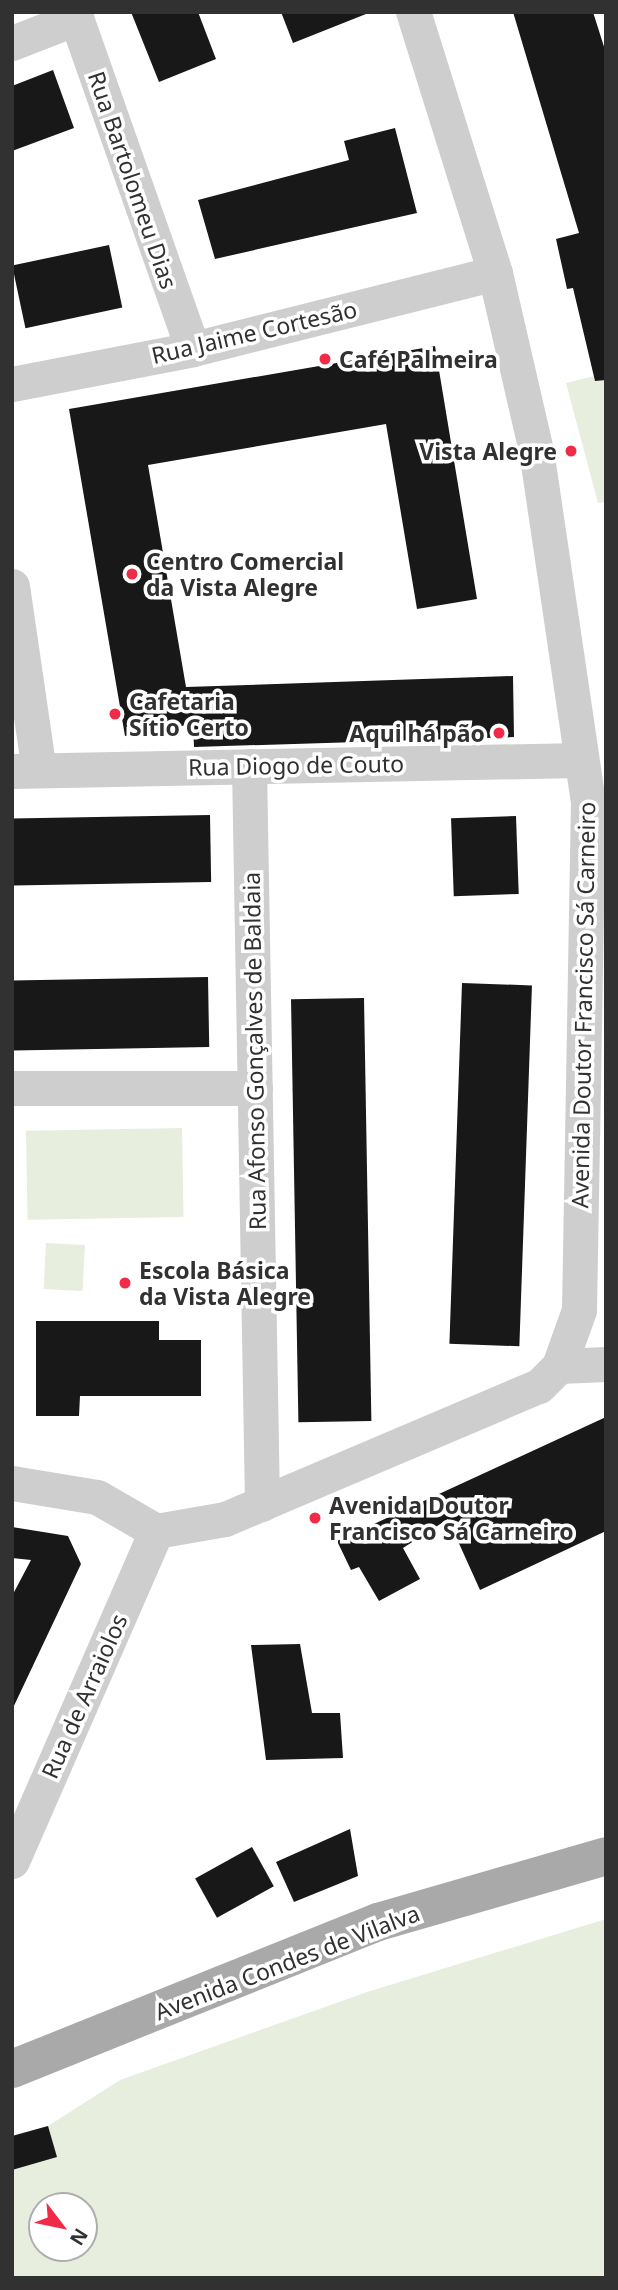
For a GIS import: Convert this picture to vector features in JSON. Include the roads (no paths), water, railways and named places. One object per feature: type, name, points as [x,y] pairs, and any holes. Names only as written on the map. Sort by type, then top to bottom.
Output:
[{"type":"main road","name":"Avenida Condes de Vilalva","points":[[12,2069],[378,1922],[606,1856]]},
{"type":"street","name":"Avenida Doutor Francisco Sá Carneiro","points":[[413,12],[495,272],[537,455],[581,760],[597,802],[579,1310],[559,1366]]},
{"type":"street","points":[[12,43],[75,15]]},
{"type":"street","name":"Rua Bartolomeu Dias","points":[[75,15],[193,349]]},
{"type":"street","name":"Rua Jaime Cortesão","points":[[12,384],[193,349],[495,272]]},
{"type":"street","points":[[12,586],[26,770]]},
{"type":"street","name":"Rua Diogo de Couto","points":[[26,770],[581,760]]},
{"type":"street","name":"Rua Afonso Gonçalves de Baldaia","points":[[249,766],[262,1504]]},
{"type":"street","points":[[12,1088],[255,1087]]},
{"type":"street","points":[[12,1483],[97,1497],[156,1531],[205,1524],[262,1504],[507,1403],[559,1366],[606,1364]]},
{"type":"street","name":"Rua de Arraiolos","points":[[12,1861],[156,1531]]},
{"type":"place","name":"Café Palmeira","points":[[325,359]]},
{"type":"place","name":"Vista Alegre","points":[[571,451]]},
{"type":"place","name":"Centro Comercial da Vista Alegre","points":[[132,574]]},
{"type":"place","name":"Cafetaria Sítio Certo","points":[[115,714]]},
{"type":"place","name":"Aqui há pão","points":[[499,733]]},
{"type":"place","name":"Escola Básica da Vista Alegre","points":[[125,1283]]},
{"type":"place","name":"Avenida Doutor Francisco Sá Carneiro","points":[[315,1518]]}]
